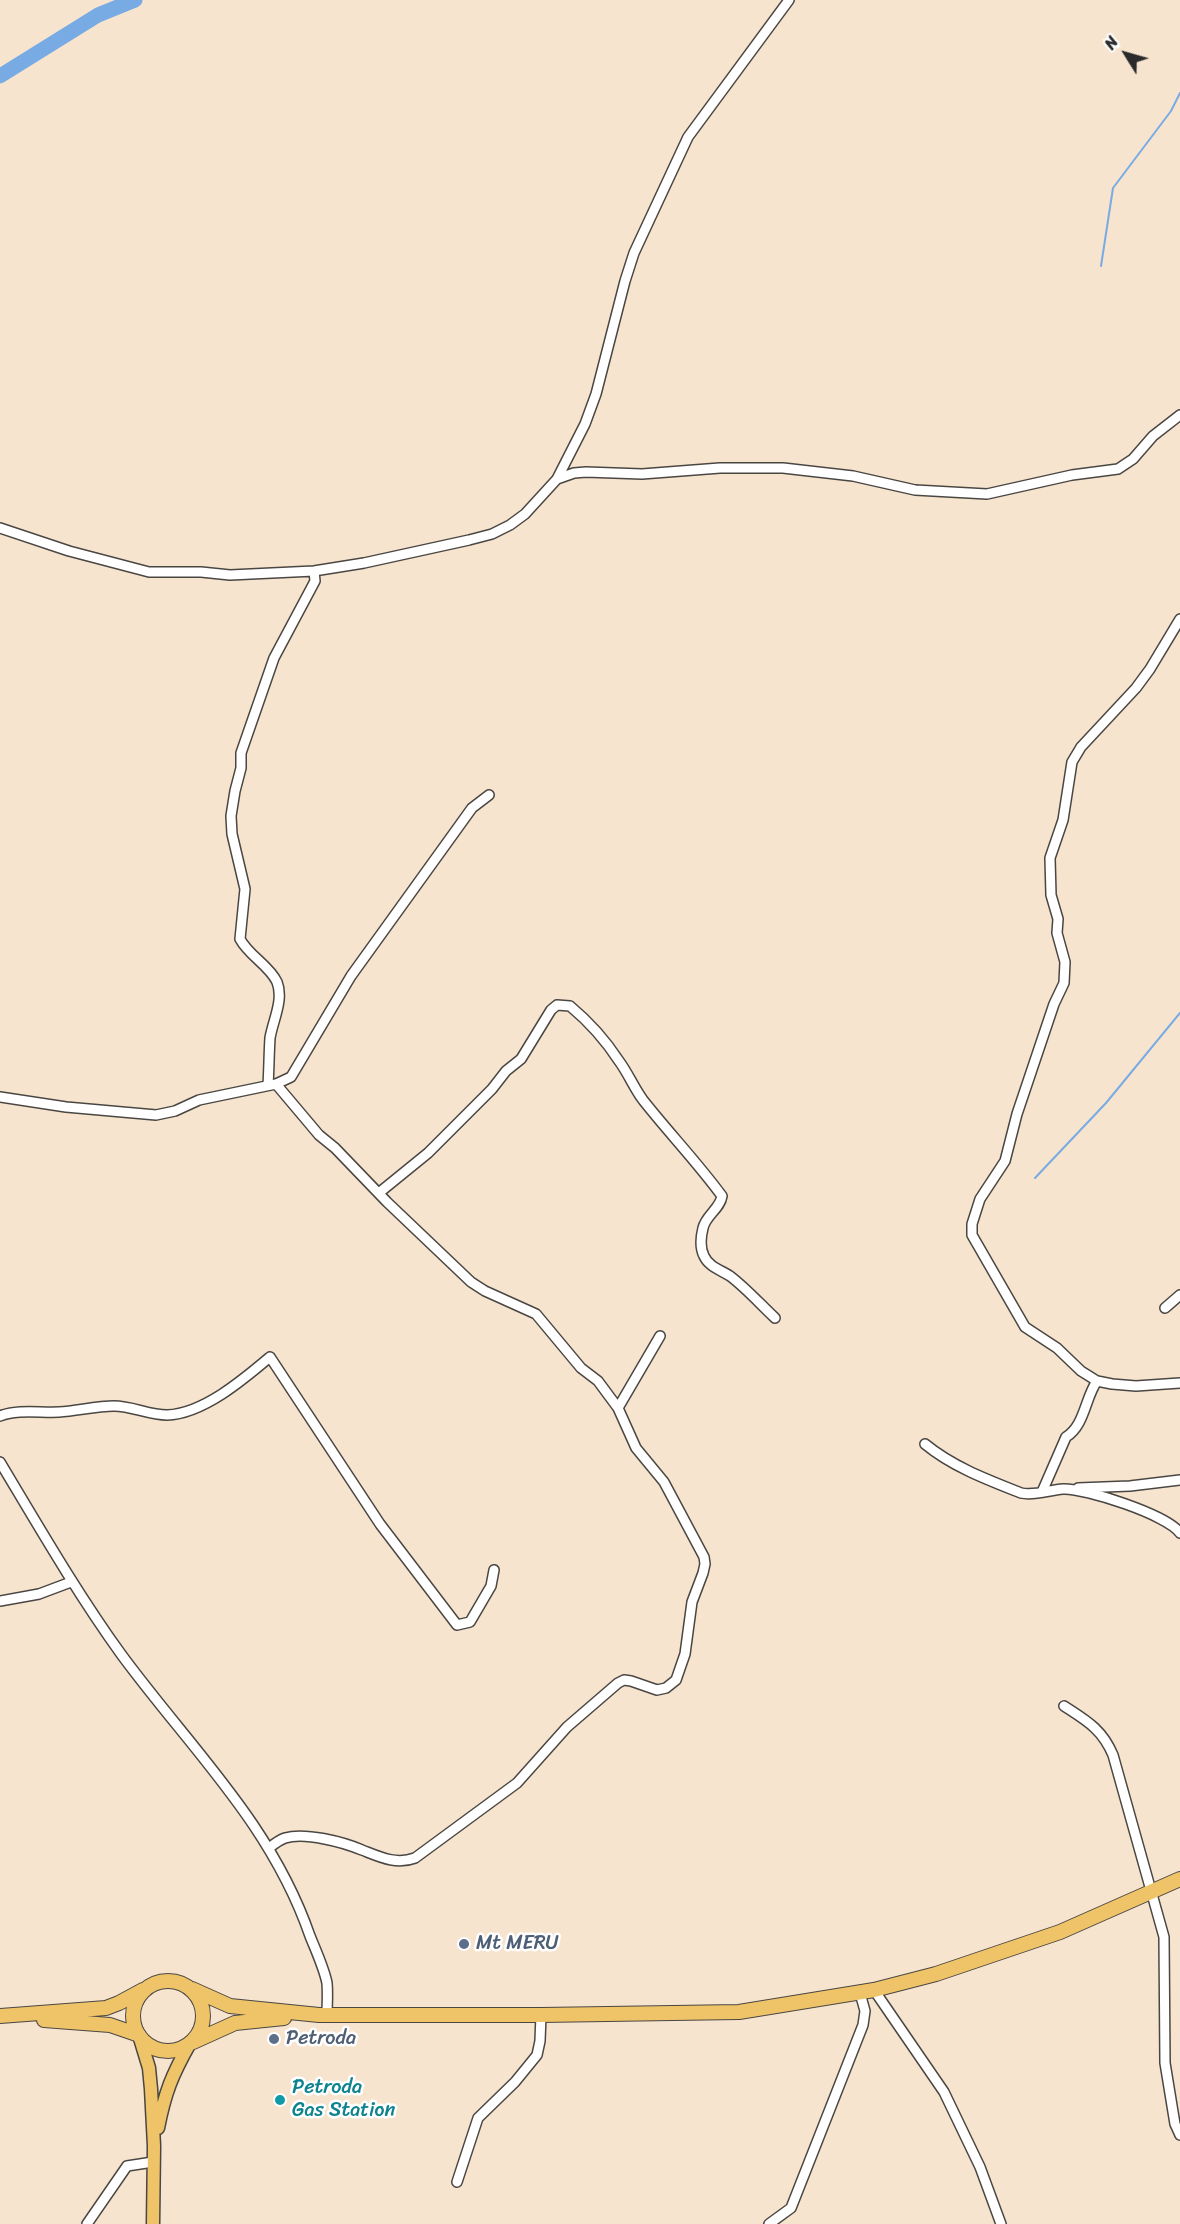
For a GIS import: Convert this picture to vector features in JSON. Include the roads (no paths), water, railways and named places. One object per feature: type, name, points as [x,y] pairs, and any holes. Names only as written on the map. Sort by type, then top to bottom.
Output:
[{"type":"highway","points":[[0,2017],[110,2025],[139,2036],[154,2048],[166,2051],[179,2049],[235,2022],[323,2015],[728,2012],[860,1993],[936,1974],[1060,1932],[1180,1879]]},
{"type":"highway","points":[[0,2017],[106,2008],[158,1982],[170,1980],[182,1983],[230,2006],[323,2015]]},
{"type":"highway","points":[[139,2036],[134,2024],[134,2010],[138,1997],[148,1987]]},
{"type":"highway","points":[[190,2043],[199,2034],[204,2016],[200,1998],[192,1989]]},
{"type":"main road","points":[[139,2036],[149,2068],[154,2146],[153,2224]]},
{"type":"main road","points":[[154,2146],[165,2095],[173,2073],[190,2043]]},
{"type":"street","points":[[0,528],[69,551],[149,572],[201,572],[230,575],[314,571],[364,563],[492,534],[510,525],[525,514],[557,479],[585,424],[596,394],[634,253],[677,158],[702,116],[789,0]]},
{"type":"street","points":[[557,479],[574,473],[586,472],[642,474],[720,468],[774,468],[853,476],[915,490],[987,494],[1072,475],[1118,469],[1133,459],[1153,436],[1180,415]]},
{"type":"street","points":[[269,1848],[287,1837],[303,1837],[337,1841],[389,1860],[404,1863],[415,1858],[517,1783],[567,1727],[618,1683],[624,1680],[631,1681],[657,1690],[666,1688],[676,1680],[685,1654],[692,1602],[705,1564],[704,1557],[664,1482],[632,1441],[618,1408],[598,1381],[581,1368],[536,1314],[485,1291],[471,1282],[319,1135],[272,1085],[270,1040],[278,1009],[279,990],[271,974],[240,939],[245,889],[232,834],[232,808],[241,768],[241,753],[249,729],[278,650],[315,581],[314,571]]},
{"type":"street","points":[[1180,619],[1143,679],[1081,747],[1072,762],[1063,820],[1050,858],[1051,895],[1058,919],[1057,933],[1065,962],[1064,983],[1054,1004],[1017,1114],[1005,1161],[980,1199],[971,1228],[972,1235],[1025,1327],[1057,1348],[1073,1365],[1097,1381],[1136,1386],[1180,1383]]},
{"type":"street","points":[[0,1097],[66,1107],[156,1115],[175,1111],[198,1100],[272,1085],[291,1077],[351,976],[472,808],[489,795]]},
{"type":"street","points":[[380,1192],[428,1153],[492,1089],[506,1071],[521,1059],[551,1010],[557,1005],[570,1006],[591,1026],[620,1062],[630,1083],[644,1102],[722,1196],[721,1202],[703,1226],[701,1240],[704,1257],[716,1269],[728,1275],[775,1318]]},
{"type":"street","points":[[1165,1308],[1180,1294]]},
{"type":"street","points":[[618,1408],[660,1336]]},
{"type":"street","points":[[0,1416],[15,1413],[82,1411],[112,1406],[134,1408],[155,1414],[175,1414],[198,1406],[222,1393],[270,1357],[380,1524],[457,1625],[470,1622],[491,1586],[494,1570]]},
{"type":"street","points":[[1042,1492],[1066,1437],[1074,1432],[1088,1403],[1090,1390],[1097,1381]]},
{"type":"street","points":[[925,1444],[953,1462],[1000,1485],[1028,1495],[1065,1489],[1130,1486],[1180,1480]]},
{"type":"street","points":[[0,1462],[71,1582],[123,1656],[232,1793],[269,1848],[301,1910],[327,1983],[323,2015]]},
{"type":"street","points":[[1065,1489],[1119,1502],[1167,1522],[1180,1533]]},
{"type":"street","points":[[0,1601],[39,1594],[71,1582]]},
{"type":"street","points":[[1064,1706],[1096,1728],[1106,1738],[1153,1891],[1164,1937],[1165,2063],[1175,2124],[1180,2135]]},
{"type":"street","points":[[874,1990],[944,2092],[980,2167],[1001,2224]]},
{"type":"street","points":[[769,2224],[791,2208],[863,2025],[865,2011],[860,1993]]},
{"type":"street","points":[[457,2182],[478,2118],[515,2082],[537,2055],[541,2015]]},
{"type":"street","points":[[87,2224],[126,2166],[153,2162]]},
{"type":"waterway","points":[[0,76],[98,15],[135,0]]},
{"type":"waterway","points":[[1101,266],[1113,188],[1171,111],[1180,93]]},
{"type":"waterway","points":[[1035,1178],[1106,1103],[1180,1013]]},
{"type":"place","name":"Mt MERU","points":[[464,1944]]},
{"type":"place","name":"Petroda","points":[[274,2039]]},
{"type":"place","name":"Petroda Gas Station","points":[[280,2100]]}]
